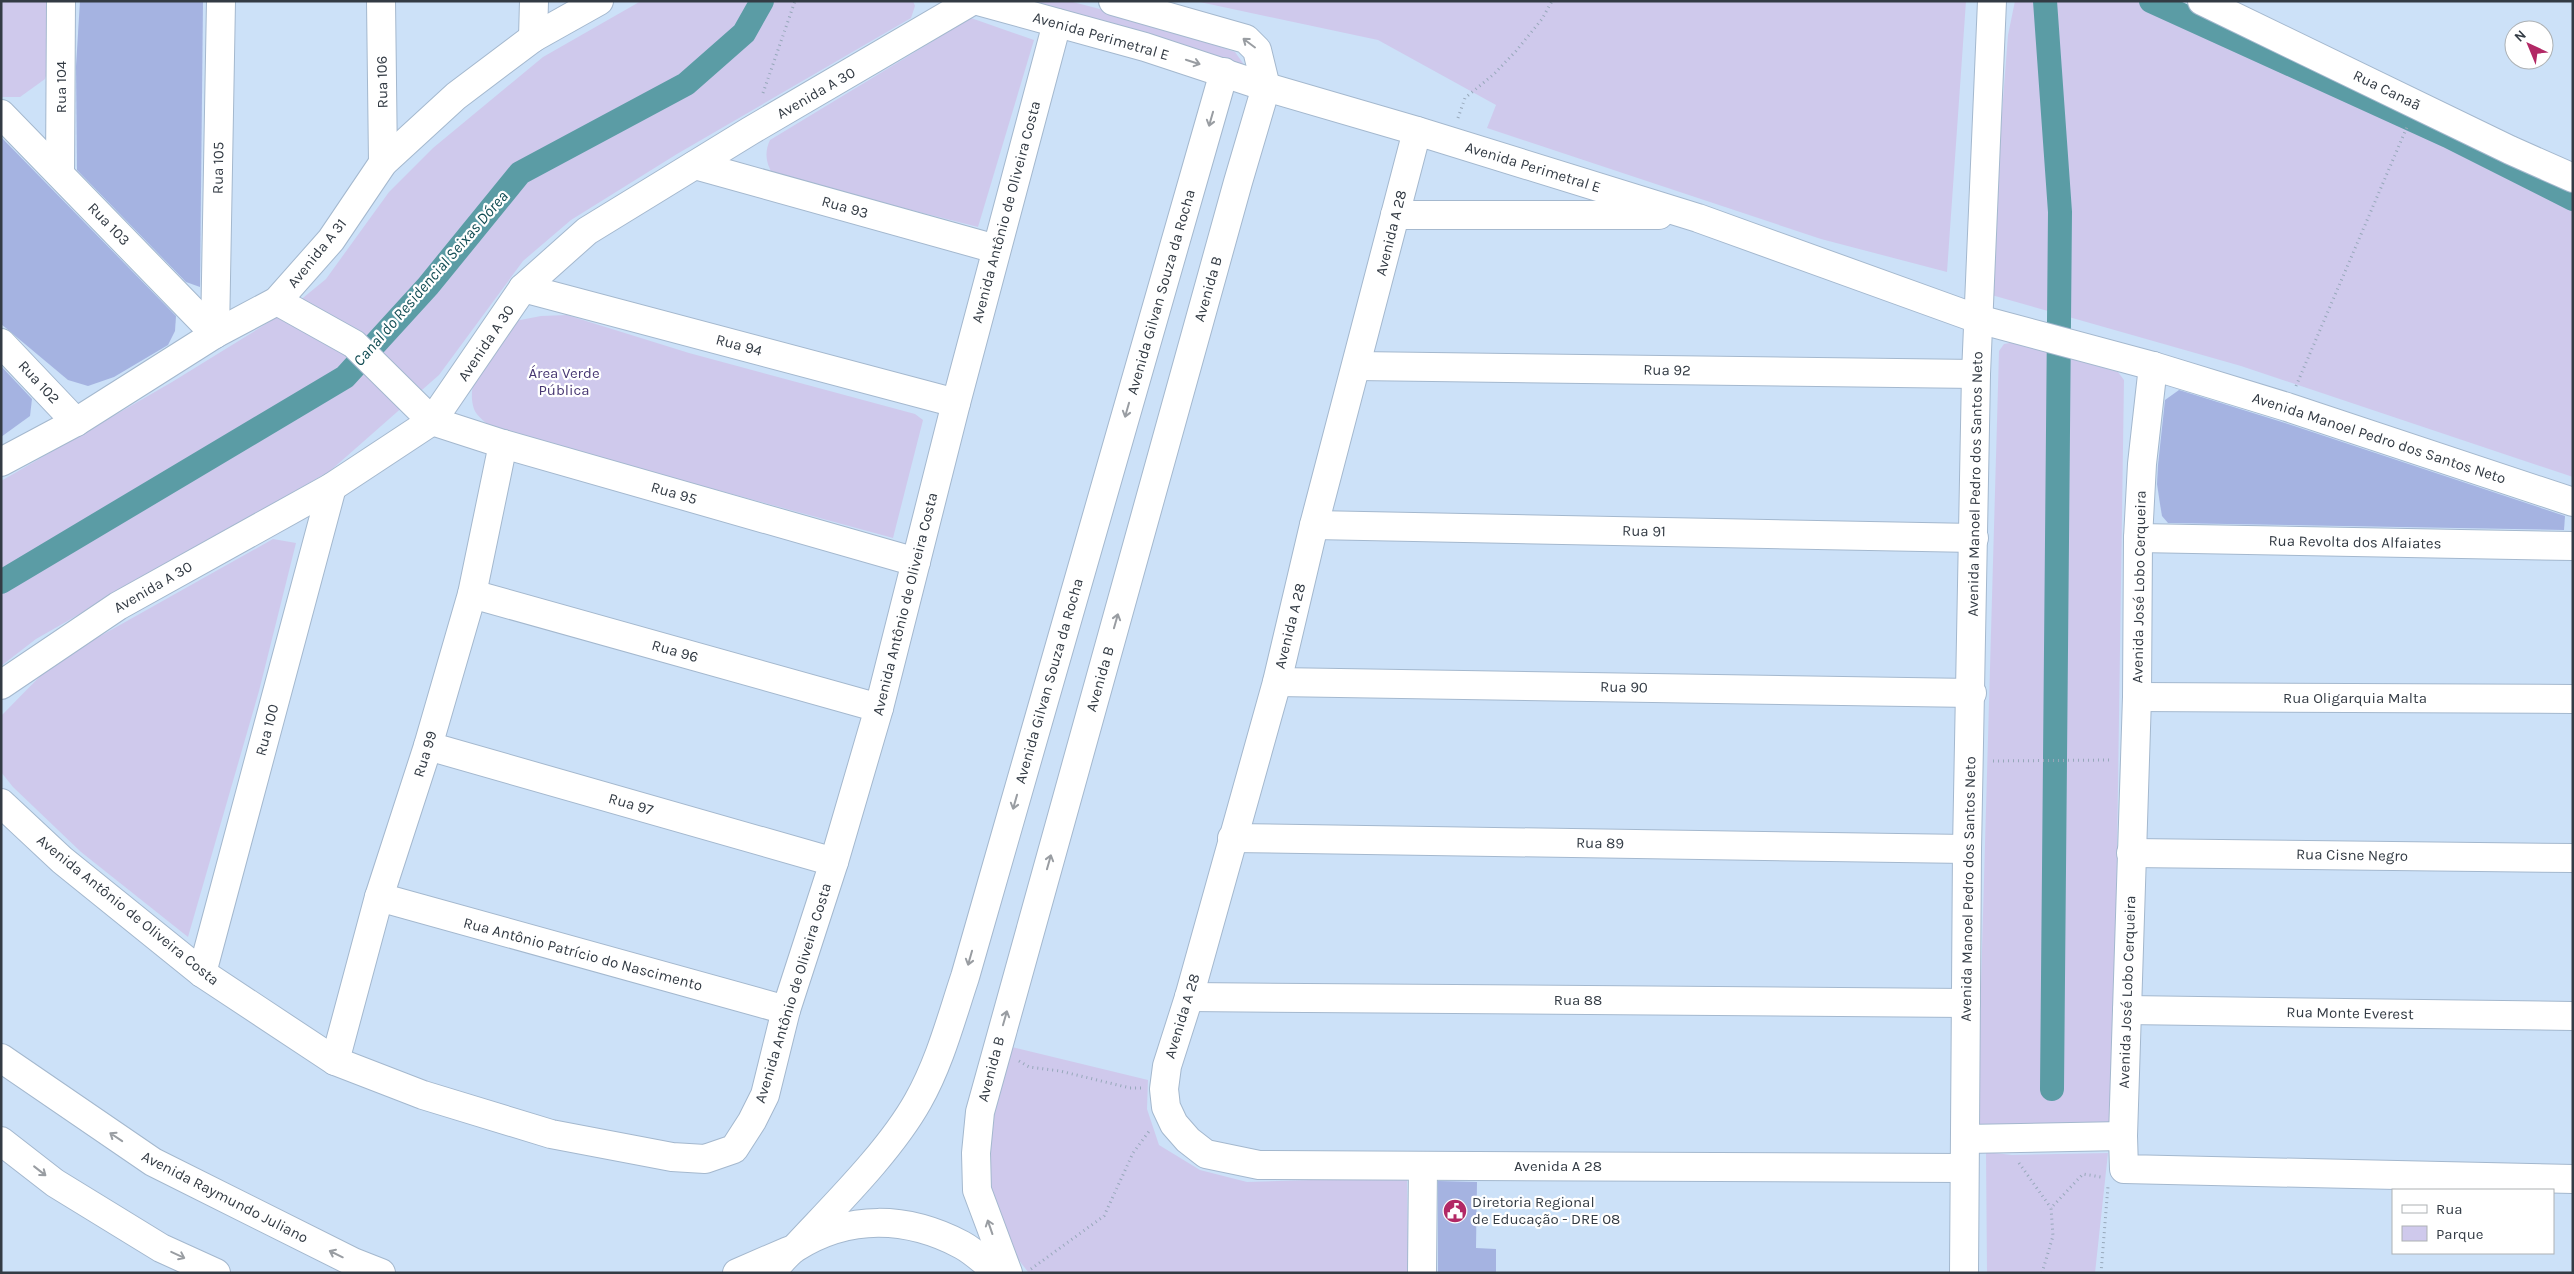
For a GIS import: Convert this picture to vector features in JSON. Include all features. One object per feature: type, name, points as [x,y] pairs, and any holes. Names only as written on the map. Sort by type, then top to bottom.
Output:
[{"type":"street","name":"Rua 104","points":[[60,172],[61,1]]},
{"type":"street","name":"Rua 105","points":[[215,334],[221,1]]},
{"type":"street","name":"Rua 106","points":[[381,1],[383,163]]},
{"type":"street","points":[[533,38],[534,1]]},
{"type":"street","name":"Avenida A 31","points":[[1,462],[76,422],[215,334],[277,301],[331,240],[383,163],[456,96],[533,38],[598,1]]},
{"type":"street","name":"Avenida A 30","points":[[1,685],[118,606],[332,487],[432,421],[523,288],[587,231],[972,1]]},
{"type":"street","name":"Avenida Perimetral E","points":[[978,1],[1144,47],[1266,87],[1417,130],[1450,142],[1687,215],[1978,318]]},
{"type":"street","points":[[1113,1],[1246,40],[1257,50],[1266,87]]},
{"type":"street","points":[[1978,318],[1992,1]]},
{"type":"street","name":"Rua Canaã","points":[[2202,1],[2510,150],[2573,178]]},
{"type":"street","name":"Avenida Antônio de Oliveira Costa","points":[[1,803],[62,860],[202,973],[335,1061],[423,1095],[551,1134],[672,1157],[705,1159],[734,1149],[752,1121],[765,1095],[786,1010],[834,862],[879,708],[996,249],[1057,23]]},
{"type":"street","name":"Avenida Gilvan Souza da Rocha","points":[[771,1273],[842,1198],[892,1138],[917,1103],[942,1049],[965,977],[1224,72]]},
{"type":"street","name":"Avenida B","points":[[1008,1273],[977,1190],[976,1153],[980,1112],[1266,87]]},
{"type":"street","name":"Rua 103","points":[[1,114],[60,172],[215,334]]},
{"type":"street","name":"Avenida A 28","points":[[1417,130],[1358,366],[1314,525],[1276,682],[1189,997],[1167,1066],[1165,1098],[1174,1124],[1188,1140],[1206,1154],[1259,1165],[1964,1168]]},
{"type":"street","name":"Rua 93","points":[[695,165],[996,249]]},
{"type":"street","points":[[1395,215],[1687,215]]},
{"type":"street","name":"Rua 94","points":[[523,288],[956,403]]},
{"type":"street","points":[[277,301],[354,344],[432,421]]},
{"type":"street","name":"Avenida Manoel Pedro dos Santos Neto","points":[[1964,1273],[1968,848],[1978,318],[2153,366],[2287,407],[2573,502]]},
{"type":"street","name":"Rua 102","points":[[1,343],[76,422]]},
{"type":"street","name":"Rua 92","points":[[1358,366],[1976,374]]},
{"type":"street","name":"Avenida José Lobo Cerqueira","points":[[2153,366],[2142,464],[2138,538],[2137,697],[2123,1136],[2124,1170],[2573,1180]]},
{"type":"street","name":"Rua 95","points":[[432,421],[503,444],[916,562]]},
{"type":"street","name":"Rua 99","points":[[335,1061],[379,897],[428,746],[472,594],[503,444]]},
{"type":"street","name":"Rua 100","points":[[202,973],[332,487]]},
{"type":"street","name":"Rua 91","points":[[1314,525],[1974,538]]},
{"type":"street","name":"Rua Revolta dos Alfaiates","points":[[2138,538],[2573,546]]},
{"type":"street","name":"Rua 96","points":[[472,594],[879,708]]},
{"type":"street","name":"Rua 90","points":[[1276,682],[1972,693]]},
{"type":"street","name":"Rua Oligarquia Malta","points":[[2137,697],[2573,700]]},
{"type":"street","name":"Rua 97","points":[[428,746],[834,862]]},
{"type":"street","name":"Rua 89","points":[[1232,838],[1968,848]]},
{"type":"street","name":"Rua Cisne Negro","points":[[2131,853],[2573,858]]},
{"type":"street","name":"Rua Antônio Patrício do Nascimento","points":[[379,897],[786,1010]]},
{"type":"street","name":"Rua 88","points":[[1189,997],[1966,1003]]},
{"type":"street","name":"Rua Monte Everest","points":[[2127,1010],[2573,1016]]},
{"type":"street","name":"Avenida Raymundo Juliano","points":[[1,1058],[153,1162],[344,1258],[381,1273]]},
{"type":"street","points":[[1965,1139],[1998,1140],[2123,1136]]},
{"type":"street","points":[[1,1141],[55,1183],[161,1248],[216,1273]]},
{"type":"street","points":[[1422,1273],[1423,1166]]},
{"type":"street","points":[[737,1273],[841,1227],[883,1222],[925,1228],[964,1246],[998,1273]]},
{"type":"path","points":[[763,94],[795,1]]},
{"type":"path","points":[[1450,142],[1465,98],[1494,74],[1516,51],[1552,1]]},
{"type":"path","points":[[2287,407],[2409,123]]},
{"type":"path","points":[[2003,762],[2102,761]]},
{"type":"path","points":[[997,1048],[1029,1067],[1060,1071],[1165,1098],[1133,1153],[1104,1216],[1027,1273]]},
{"type":"path","points":[[1998,1140],[2012,1155],[2051,1208],[2053,1236],[2042,1273]]},
{"type":"path","points":[[2051,1208],[2083,1174],[2108,1177],[2101,1273]]},
{"type":"green space","points":[[1,1],[49,1],[52,56],[45,79],[20,97],[1,97]]},
{"type":"green space","points":[[641,1],[913,1],[915,6],[911,18],[677,154],[571,220],[523,261],[439,375],[330,471],[36,639],[1,666],[1,481],[172,382],[287,311],[326,279],[389,192],[433,148],[543,57]]},
{"type":"green space","points":[[1010,1],[1069,1],[1150,22],[1235,52],[1245,66]]},
{"type":"green space","points":[[1195,1],[1966,1],[1947,272],[1821,239],[1487,128],[1496,105],[1378,40]]},
{"type":"green space","points":[[2015,1],[2179,1],[2573,187],[2573,477],[2241,366],[1988,294],[2008,35]]},
{"type":"green space","points":[[971,18],[1034,40],[978,227],[773,175],[767,158],[770,140]]},
{"type":"green space","name":"Área Verde Pública","points":[[567,315],[689,353],[915,414],[923,420],[893,538],[493,429],[475,412],[472,397],[477,373],[491,351],[515,321],[541,316]]},
{"type":"green space","points":[[2015,342],[2118,372],[2124,380],[2113,1124],[1977,1126],[1999,351],[2004,344]]},
{"type":"green space","points":[[273,539],[296,543],[259,691],[188,937],[81,852],[13,787],[1,772],[1,716],[54,662]]},
{"type":"green space","points":[[1008,1046],[1148,1080],[1147,1109],[1159,1145],[1200,1170],[1247,1182],[1407,1177],[1408,1273],[1029,1273],[1008,1243],[1001,1226],[990,1191],[988,1173],[989,1125]]},
{"type":"green space","points":[[1986,1152],[2012,1155],[2108,1153],[2095,1273],[1987,1273]]},
{"type":"building","points":[[80,1],[203,1],[200,287],[186,282],[77,170],[76,66]]},
{"type":"building","points":[[1,137],[176,316],[175,331],[168,345],[114,377],[88,386],[68,380],[1,324]]},
{"type":"building","points":[[1,366],[32,399],[30,416],[1,437]]},
{"type":"building","points":[[2179,390],[2282,422],[2565,516],[2564,530],[2168,523],[2162,516],[2157,484],[2158,465],[2165,400]]},
{"type":"building","points":[[1438,1181],[1477,1182],[1476,1248],[1496,1249],[1496,1273],[1438,1273]]},
{"type":"waterway","name":"Canal do Residencial Seixas Dórea","points":[[1,582],[345,377],[428,286],[520,173],[686,84],[744,33],[762,1]]},
{"type":"waterway","points":[[2045,1],[2060,212],[2052,1089]]},
{"type":"waterway","points":[[2151,1],[2448,136],[2573,199]]},
{"type":"place","name":"Diretoria Regional de Educação - DRE 08","points":[[1455,1211]]}]
